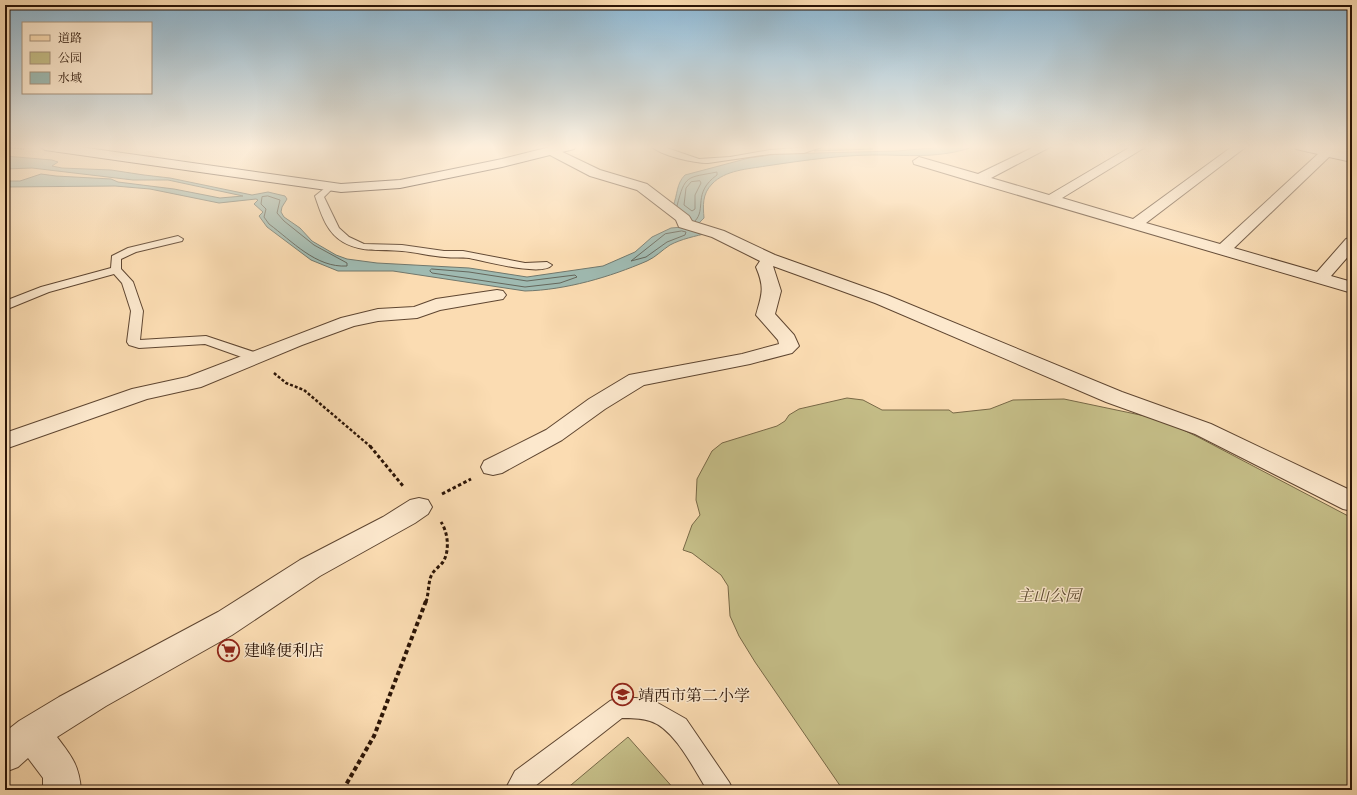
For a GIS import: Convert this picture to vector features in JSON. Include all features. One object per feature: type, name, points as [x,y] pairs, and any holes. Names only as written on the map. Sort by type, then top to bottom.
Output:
[{"type":"street","points":[[303,183],[330,187],[361,187],[404,183]]},
{"type":"street","points":[[629,183],[642,187],[684,220],[689,226],[718,234],[769,259],[881,299],[1114,397],[1203,429],[1352,502]]},
{"type":"street","points":[[994,183],[1352,288]]},
{"type":"street","points":[[1051,199],[1078,183]]},
{"type":"street","points":[[1134,224],[1190,183]]},
{"type":"street","points":[[1223,250],[1292,183]]},
{"type":"street","points":[[1320,279],[1352,242]]},
{"type":"street","points":[[493,467],[554,435],[597,404],[637,380],[743,360],[785,349],[789,346],[787,340],[765,315],[773,293],[771,282],[764,267],[769,259]]},
{"type":"street","points":[[5,441],[140,394],[193,382],[348,322],[378,315],[417,312],[436,305],[497,295]]},
{"type":"street","points":[[62,790],[62,772],[18,744],[81,702],[251,608],[309,569],[356,542],[396,523],[419,507]]},
{"type":"lane","points":[[330,187],[319,196],[329,221],[345,239],[362,247],[402,248],[444,254],[482,257],[525,266],[547,265]]},
{"type":"lane","points":[[178,239],[132,250],[116,258],[116,270],[127,282],[137,311],[133,342],[139,344],[206,340],[256,357]]},
{"type":"lane","points":[[5,306],[24,296],[116,270]]},
{"type":"lane","points":[[517,790],[523,779],[618,708],[636,708],[656,712],[678,726],[722,790]]},
{"type":"path","points":[[256,357],[259,358],[272,372],[286,383],[304,390],[371,447],[419,507],[440,520],[445,528],[447,537],[444,560],[432,574],[427,598],[421,616],[374,736],[343,790]]},
{"type":"path","points":[[419,507],[493,467]]},
{"type":"green space","name":"主山公园","points":[[847,398],[863,400],[882,410],[949,410],[953,413],[990,409],[1013,400],[1064,399],[1145,416],[1173,425],[1198,437],[1352,518],[1352,790],[843,790],[755,662],[739,636],[730,616],[728,586],[721,575],[692,553],[683,550],[692,525],[700,515],[696,500],[697,479],[712,451],[722,443],[777,426],[785,421],[789,415],[799,409]]},
{"type":"green space","points":[[628,737],[675,790],[565,790]]},
{"type":"water","points":[[5,183],[127,183],[174,189],[220,198],[243,196],[183,183],[195,183],[252,195],[268,192],[285,196],[287,199],[281,212],[284,217],[300,228],[312,241],[336,255],[347,259],[377,263],[469,268],[527,277],[603,266],[635,252],[652,237],[671,228],[683,227],[708,233],[674,243],[650,259],[633,267],[588,282],[556,288],[525,291],[393,271],[338,271],[311,260],[267,227],[259,216],[263,212],[254,204],[258,200],[256,199],[219,203],[150,189],[115,186],[5,187]]},
{"type":"water","points":[[680,183],[713,183],[706,192],[703,209],[704,218],[696,226],[673,206]]},
{"type":"place","name":"建峰便利店","points":[[229,650]]},
{"type":"place","name":"靖西市第二小学","points":[[622,695]]}]
